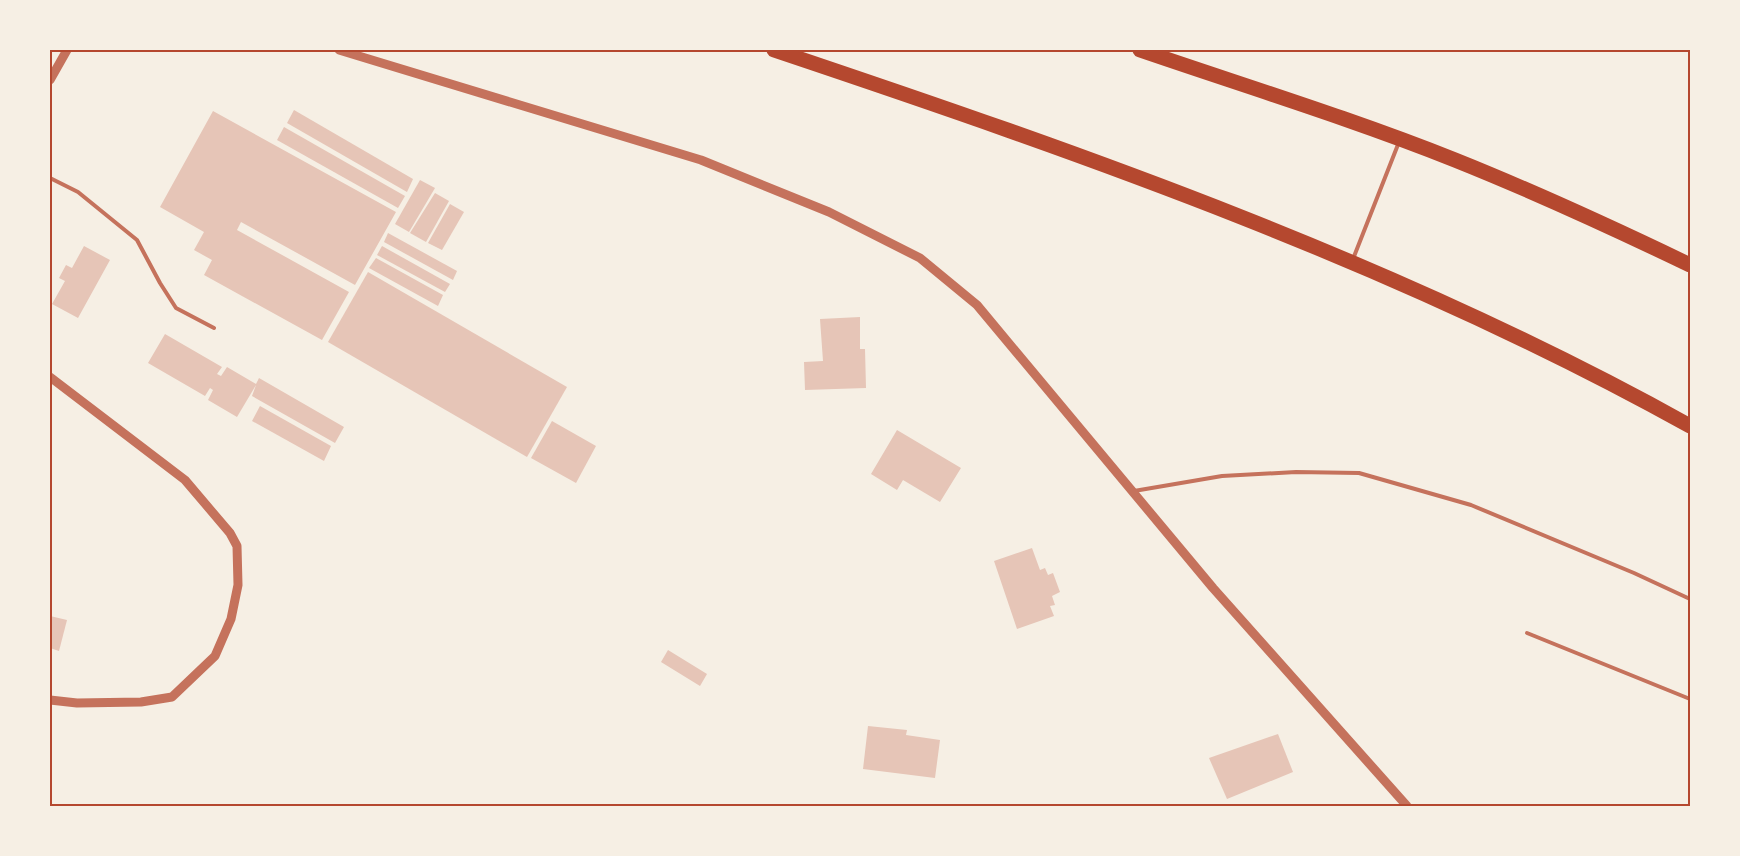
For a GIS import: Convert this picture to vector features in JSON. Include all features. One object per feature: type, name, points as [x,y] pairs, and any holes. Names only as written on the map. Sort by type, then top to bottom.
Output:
[{"type":"highway","points":[[774,50],[1077,155],[1264,226],[1465,312],[1560,358],[1690,426]]},
{"type":"highway","points":[[1140,50],[1355,123],[1453,159],[1546,198],[1690,265]]},
{"type":"street","points":[[50,80],[67,50]]},
{"type":"street","points":[[339,50],[702,160],[829,212],[920,258],[977,305],[1213,588],[1407,806]]},
{"type":"street","points":[[50,377],[185,480],[230,533],[237,546],[238,586],[231,619],[215,656],[172,697],[141,702],[77,703],[50,700]]},
{"type":"lane","points":[[1351,263],[1400,140]]},
{"type":"lane","points":[[50,178],[78,192],[137,240],[176,308],[214,328]]},
{"type":"lane","points":[[1132,491],[1222,476],[1296,472],[1359,473],[1470,505],[1634,573],[1690,599]]},
{"type":"lane","points":[[1527,633],[1690,699]]},
{"type":"building","points":[[294,110],[413,179],[407,192],[287,123]]},
{"type":"building","points":[[213,111],[396,212],[355,285],[241,222],[237,230],[349,292],[322,340],[204,275],[212,260],[194,250],[204,232],[160,207]]},
{"type":"building","points":[[284,127],[405,196],[398,208],[277,140]]},
{"type":"building","points":[[420,180],[435,188],[409,232],[395,224]]},
{"type":"building","points":[[435,193],[449,201],[426,242],[410,233]]},
{"type":"building","points":[[450,204],[464,212],[442,250],[428,243]]},
{"type":"building","points":[[388,233],[457,271],[453,280],[384,242]]},
{"type":"building","points":[[84,246],[110,260],[78,318],[52,304],[65,281],[59,278],[66,265],[72,268]]},
{"type":"building","points":[[382,246],[450,284],[445,292],[377,255]]},
{"type":"building","points":[[376,258],[443,295],[438,306],[369,268]]},
{"type":"building","points":[[368,272],[567,387],[527,457],[328,342]]},
{"type":"building","points":[[860,317],[860,349],[865,349],[866,388],[805,390],[804,362],[823,361],[820,319]]},
{"type":"building","points":[[165,334],[222,367],[217,374],[221,376],[227,367],[256,384],[259,378],[344,427],[335,443],[252,396],[256,385],[237,417],[208,400],[213,390],[210,388],[205,396],[148,363]]},
{"type":"building","points":[[260,406],[331,446],[324,461],[252,421]]},
{"type":"building","points":[[552,421],[596,446],[576,483],[531,458]]},
{"type":"building","points":[[897,430],[961,468],[940,502],[903,480],[897,490],[871,474]]},
{"type":"building","points":[[1032,548],[1040,570],[1045,568],[1048,575],[1053,573],[1060,592],[1052,596],[1055,605],[1050,606],[1054,616],[1017,629],[994,561]]},
{"type":"building","points":[[50,616],[67,620],[59,651],[50,648]]},
{"type":"building","points":[[668,650],[707,674],[700,686],[661,662]]},
{"type":"building","points":[[868,726],[907,730],[906,735],[940,740],[935,778],[863,769]]},
{"type":"building","points":[[1278,734],[1293,772],[1227,799],[1209,758]]}]
